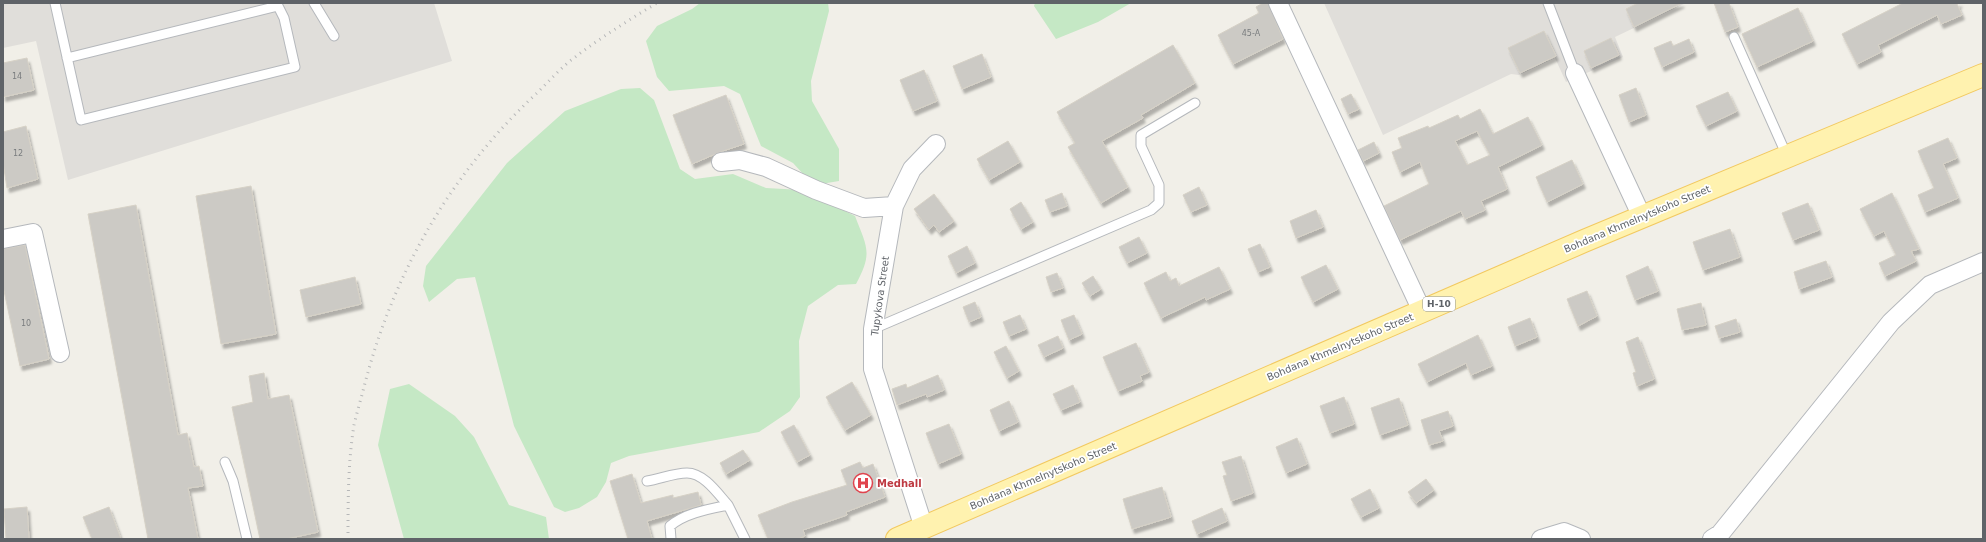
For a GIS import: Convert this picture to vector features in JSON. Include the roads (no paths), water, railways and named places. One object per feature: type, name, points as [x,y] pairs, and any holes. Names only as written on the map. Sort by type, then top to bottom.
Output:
[{"type":"main road","name":"Bohdana Khmelnytskoho Street","points":[[897,539],[1642,217],[1983,75]]},
{"type":"street","points":[[1278,3],[1422,311]]},
{"type":"street","points":[[1575,73],[1642,217]]},
{"type":"street","name":"Tupykova Street","points":[[924,528],[873,369],[873,329],[894,206],[912,169],[936,144]]},
{"type":"street","points":[[721,162],[740,160],[766,167],[816,190],[864,208],[894,206]]},
{"type":"street","points":[[3,238],[33,233],[60,353]]},
{"type":"street","points":[[1712,539],[1720,534],[1891,322],[1930,285],[1983,262]]},
{"type":"street","points":[[1541,539],[1564,532],[1581,539]]},
{"type":"lane","points":[[55,3],[67,58],[81,120],[295,67],[284,18],[278,6],[67,58]]},
{"type":"lane","points":[[314,3],[334,36]]},
{"type":"lane","points":[[1548,3],[1575,73]]},
{"type":"lane","points":[[1734,37],[1787,156]]},
{"type":"lane","points":[[873,329],[1151,210],[1159,203],[1159,185],[1141,146],[1141,135],[1195,103]]},
{"type":"lane","points":[[225,462],[233,481],[247,539]]},
{"type":"lane","points":[[647,481],[688,473],[699,477],[712,487],[728,506],[745,539]]},
{"type":"lane","points":[[671,539],[670,526],[676,521],[704,510],[728,506]]},
{"type":"railway","points":[[348,539],[349,467],[356,415],[376,345],[391,304],[429,227],[452,191],[478,157],[506,124],[557,73],[570,61],[591,46],[657,3]]},
{"type":"place","name":"Medhall","points":[[863,483]]}]
